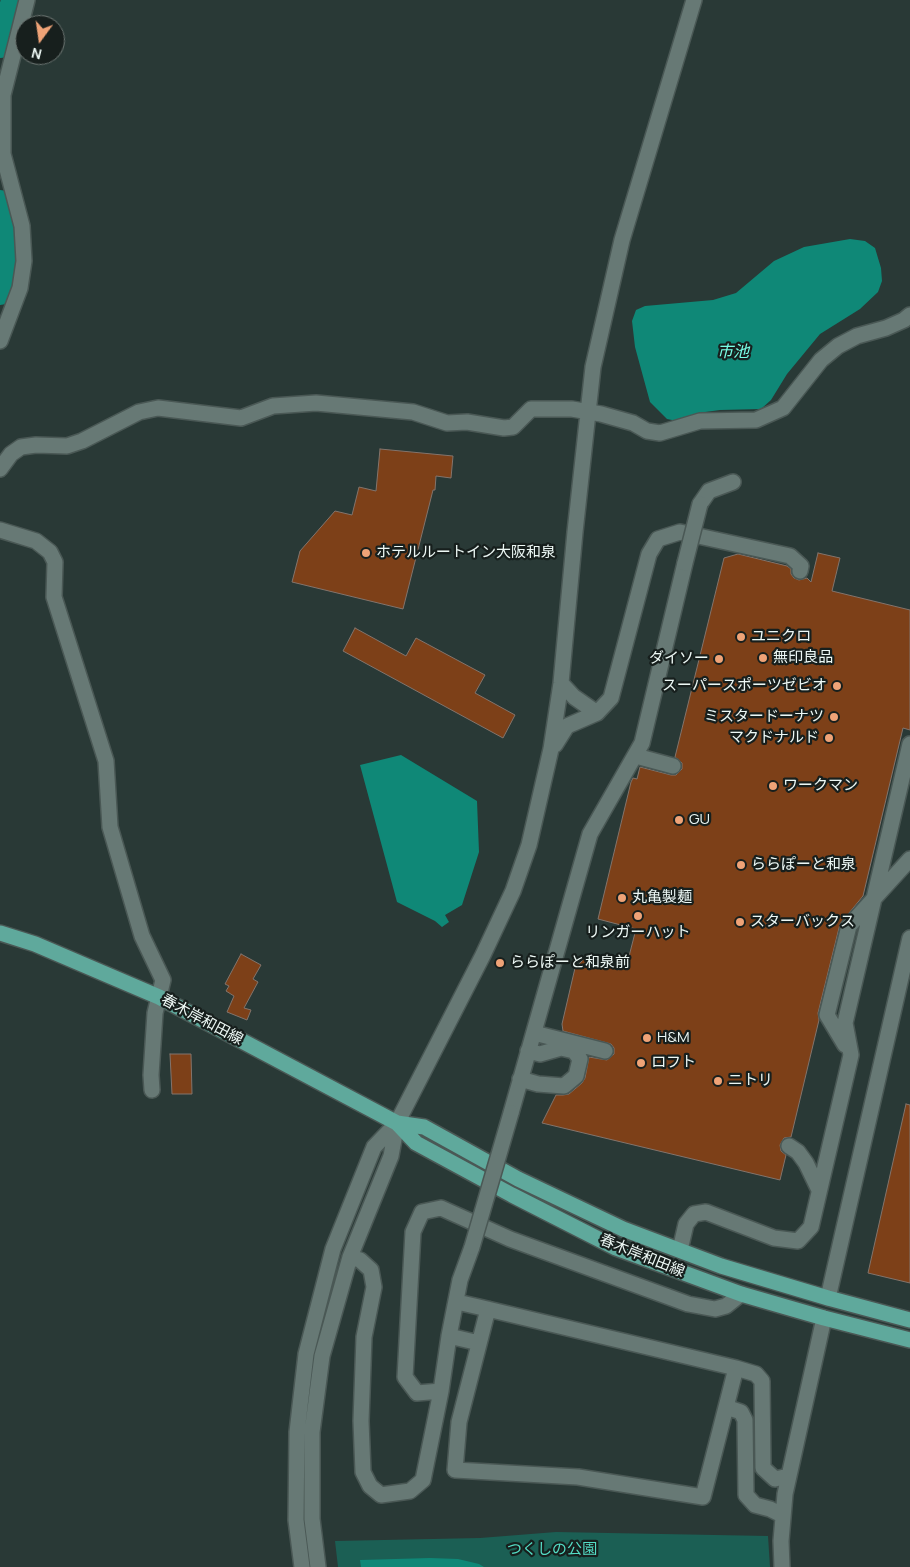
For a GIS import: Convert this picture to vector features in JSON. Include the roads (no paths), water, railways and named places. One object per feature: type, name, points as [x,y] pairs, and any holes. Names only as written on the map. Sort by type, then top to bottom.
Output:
[{"type":"main road","name":"春木岸和田線","points":[[0,933],[35,944],[160,997],[396,1124],[416,1143],[616,1248],[741,1294],[910,1340]]},
{"type":"main road","name":"春木岸和田線","points":[[396,1124],[424,1127],[518,1179],[623,1229],[721,1266],[910,1320]]},
{"type":"street","points":[[0,341],[20,288],[24,261],[22,226],[3,154],[3,96],[27,0]]},
{"type":"street","points":[[302,1567],[296,1520],[297,1432],[306,1354],[333,1249],[374,1147],[396,1124],[484,956],[513,891],[529,845],[552,750],[561,683],[594,367],[622,240],[694,0]]},
{"type":"street","points":[[0,469],[11,454],[21,447],[36,445],[67,446],[82,441],[139,412],[158,408],[241,418],[273,406],[316,403],[413,412],[447,423],[467,422],[504,428],[514,427],[531,409],[572,409],[633,423],[648,431],[660,433],[700,421],[756,420],[783,408],[821,360],[838,346],[858,336],[886,328],[904,320],[910,315]]},
{"type":"street","points":[[350,1257],[360,1260],[371,1270],[374,1287],[364,1337],[361,1421],[363,1472],[370,1486],[380,1495],[410,1491],[424,1480],[460,1280],[472,1247],[590,834],[642,743],[700,504],[709,491],[733,482]]},
{"type":"street","points":[[0,530],[36,541],[50,552],[56,562],[54,597],[106,761],[110,827],[142,936],[163,980],[155,1013],[151,1075],[152,1090]]},
{"type":"street","points":[[552,750],[567,726],[597,713],[611,698],[649,554],[658,539],[680,532],[790,556],[801,566],[800,571]]},
{"type":"street","points":[[561,683],[574,697],[597,713]]},
{"type":"street","points":[[680,1250],[686,1224],[694,1214],[706,1212],[774,1238],[798,1241],[811,1227],[851,1055],[845,1023],[910,744]]},
{"type":"street","points":[[636,756],[673,766]]},
{"type":"street","points":[[851,1055],[827,1015],[848,926],[910,859]]},
{"type":"street","points":[[828,1298],[910,938]]},
{"type":"street","points":[[534,1033],[605,1051]]},
{"type":"street","points":[[520,1079],[538,1084],[564,1086],[576,1076],[580,1059],[574,1051],[561,1048],[540,1054],[528,1051]]},
{"type":"street","points":[[318,1567],[312,1518],[312,1432],[322,1356],[350,1257],[391,1156],[396,1124]]},
{"type":"street","points":[[788,1146],[798,1152],[806,1163],[819,1190]]},
{"type":"street","points":[[441,1391],[417,1393],[405,1377],[414,1232],[422,1212],[441,1208],[510,1239],[688,1304],[715,1309],[726,1306],[741,1294]]},
{"type":"street","points":[[457,1302],[756,1374],[762,1381],[763,1468],[775,1479],[789,1476]]},
{"type":"street","points":[[488,1310],[459,1422],[455,1470],[578,1477],[703,1497],[736,1368]]},
{"type":"street","points":[[782,1567],[782,1515],[824,1318]]},
{"type":"street","points":[[449,1336],[479,1343]]},
{"type":"street","points":[[726,1407],[741,1412],[745,1420],[746,1495],[755,1505],[782,1515]]},
{"type":"water","name":"市池","points":[[850,239],[865,241],[875,248],[881,268],[882,281],[878,292],[860,309],[820,334],[787,374],[771,400],[761,409],[720,410],[698,413],[677,421],[667,419],[650,402],[635,347],[632,321],[636,310],[645,306],[713,300],[736,293],[774,261],[804,247]]},
{"type":"water","points":[[401,755],[477,801],[479,852],[462,905],[445,915],[449,922],[442,927],[435,921],[397,902],[360,765]]},
{"type":"water","points":[[458,1559],[484,1567],[361,1567],[360,1560]]},
{"type":"waterway","points":[[0,47],[12,0]]},
{"type":"waterway","points":[[0,201],[6,257],[0,294]]},
{"type":"place","name":"ホテルルートイン大阪和泉","points":[[366,553]]},
{"type":"place","name":"ユニクロ","points":[[741,637]]},
{"type":"place","name":"無印良品","points":[[763,658]]},
{"type":"place","name":"ダイソー","points":[[719,659]]},
{"type":"place","name":"スーパースポーツゼビオ","points":[[837,686]]},
{"type":"place","name":"ミスタードーナツ","points":[[834,717]]},
{"type":"place","name":"マクドナルド","points":[[829,738]]},
{"type":"place","name":"ワークマン","points":[[773,786]]},
{"type":"place","name":"GU","points":[[679,820]]},
{"type":"place","name":"ららぽーと和泉","points":[[741,865]]},
{"type":"place","name":"丸亀製麺","points":[[622,898]]},
{"type":"place","name":"リンガーハット","points":[[638,916]]},
{"type":"place","name":"スターバックス","points":[[740,922]]},
{"type":"place","name":"ららぽーと和泉前","points":[[500,963]]},
{"type":"place","name":"H&M","points":[[647,1038]]},
{"type":"place","name":"ロフト","points":[[641,1063]]},
{"type":"place","name":"ニトリ","points":[[718,1081]]},
{"type":"park label","name":"つくしの公園","points":[[552,1550]]}]
